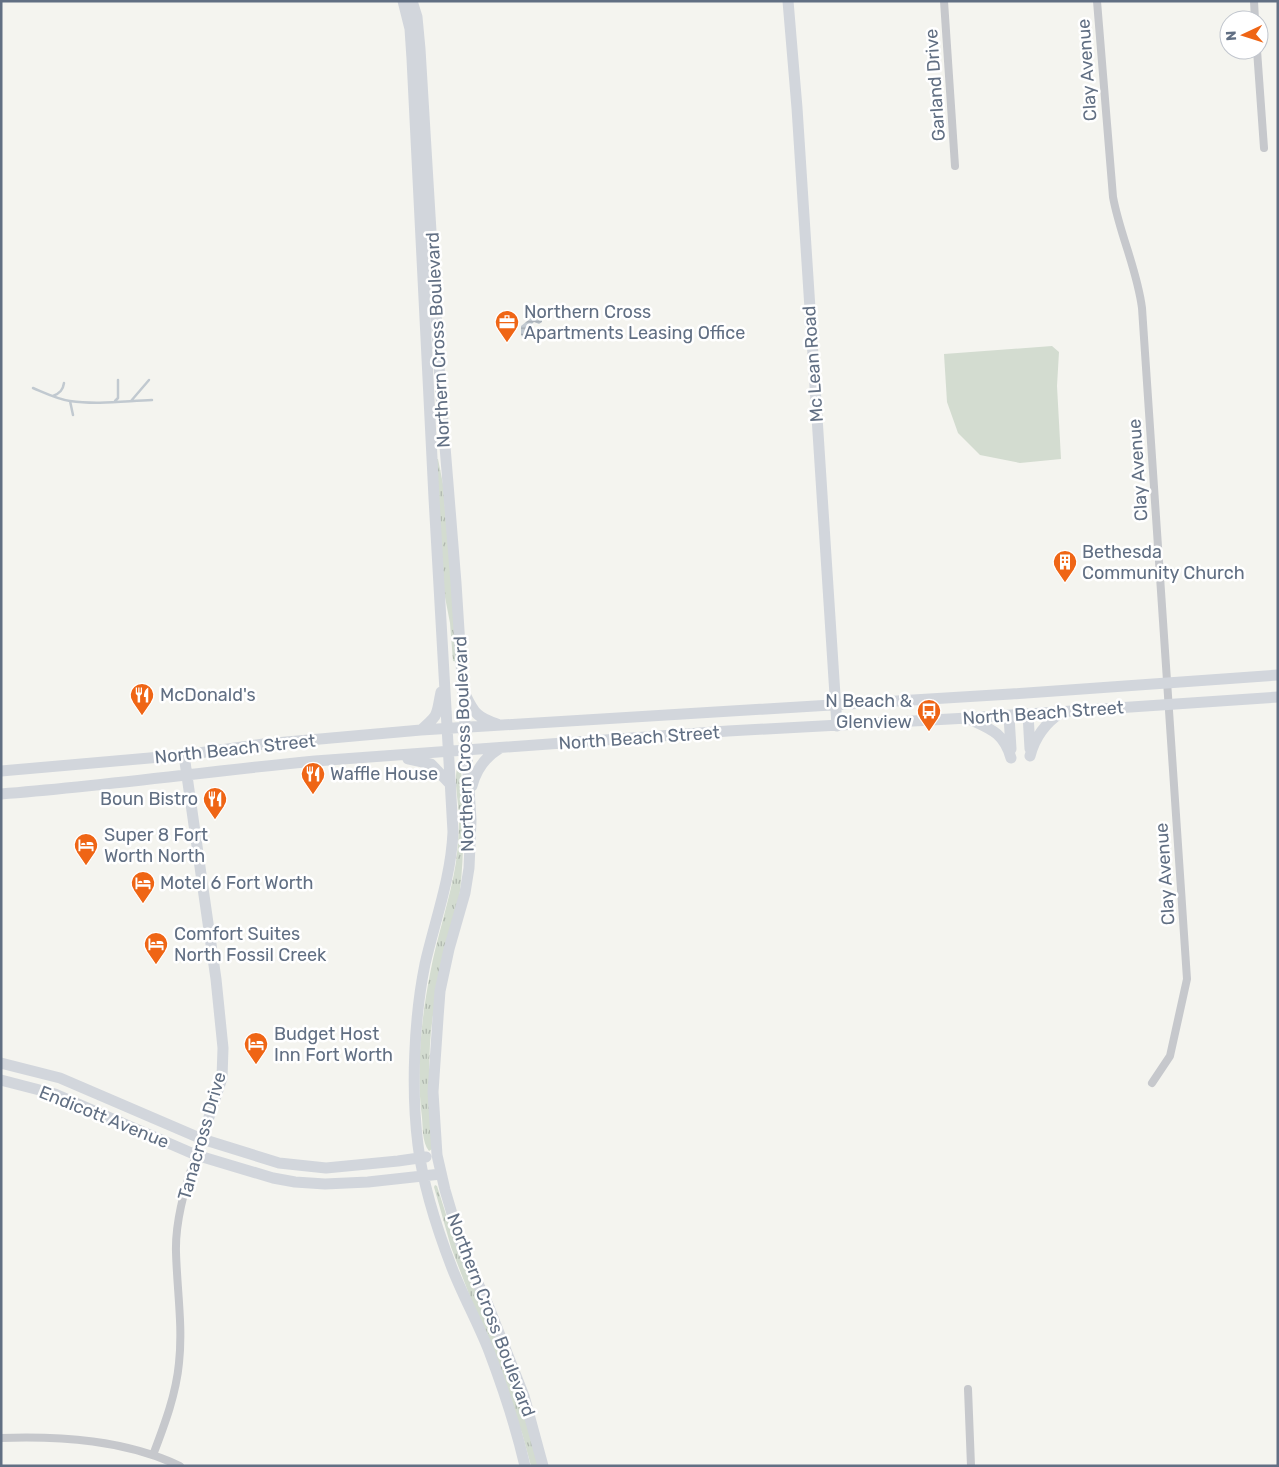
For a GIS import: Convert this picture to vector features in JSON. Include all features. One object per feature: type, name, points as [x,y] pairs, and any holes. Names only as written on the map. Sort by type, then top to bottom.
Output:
[{"type":"street","name":"Northern Cross Boulevard","points":[[403,1],[410,29],[434,381],[464,692],[471,828],[465,893],[449,949],[440,991],[433,1092],[437,1155],[463,1251],[488,1305],[524,1396],[543,1466]]},
{"type":"street","name":"Northern Cross Boulevard","points":[[412,1],[417,17],[420,49],[445,681],[453,832],[452,854],[447,883],[425,964],[417,1029],[415,1086],[420,1158],[440,1233],[452,1269],[489,1351],[525,1466]]},
{"type":"street","name":"Mc Lean Road","points":[[788,1],[797,108],[837,726]]},
{"type":"street","name":"Garland Drive","points":[[944,1],[955,166]]},
{"type":"street","name":"Clay Avenue","points":[[1097,1],[1113,197],[1119,223],[1136,275],[1142,308],[1187,979],[1170,1056],[1152,1084]]},
{"type":"street","points":[[1258,60],[1264,148]]},
{"type":"street","name":"North Beach Street","points":[[1,771],[184,756],[264,744],[421,730],[1011,694],[1278,674]]},
{"type":"street","points":[[421,730],[438,712],[440,695],[445,681]]},
{"type":"street","points":[[464,692],[471,706],[483,719],[503,726]]},
{"type":"street","name":"North Beach Street","points":[[1,794],[187,776],[263,765],[502,747],[1009,716],[1278,697]]},
{"type":"street","points":[[1028,714],[1030,756],[1035,742],[1044,728],[1063,712]]},
{"type":"street","points":[[968,718],[1001,736],[1007,745],[1011,758],[1009,716]]},
{"type":"street","points":[[469,795],[473,780],[480,767],[489,755],[502,747]]},
{"type":"street","name":"Tanacross Drive","points":[[153,1455],[172,1398],[179,1364],[181,1316],[176,1236],[185,1187],[222,1078],[223,1048],[215,975],[184,756]]},
{"type":"street","points":[[384,756],[419,760],[432,764],[451,785]]},
{"type":"street","name":"Endicott Avenue","points":[[1,1063],[60,1078],[202,1139],[262,1159],[326,1168],[437,1155]]},
{"type":"street","points":[[55,1094],[60,1078]]},
{"type":"street","name":"Endicott Avenue","points":[[1,1080],[55,1094],[196,1155],[252,1173],[295,1182],[325,1184],[368,1182],[441,1174]]},
{"type":"street","points":[[968,1389],[972,1466]]},
{"type":"street","points":[[1,1438],[58,1438],[100,1442],[153,1455],[180,1466]]},
{"type":"green space","points":[[1052,346],[1059,352],[1057,386],[1061,459],[1020,463],[980,455],[958,433],[947,402],[944,354]]},
{"type":"green space","points":[[436,459],[438,459],[443,484],[458,662],[453,661],[450,623],[444,592]]},
{"type":"green space","points":[[459,764],[461,766],[463,813],[462,875],[458,906],[437,994],[432,1026],[429,1079],[432,1149],[429,1151],[424,1139],[420,1100],[420,1045],[430,974],[456,862],[459,817],[456,775]]},
{"type":"green space","points":[[435,1185],[437,1186],[456,1246],[511,1370],[541,1466],[531,1466],[522,1433],[451,1247]]},
{"type":"shaded area","points":[[531,318],[542,318],[542,322],[539,324],[534,322],[527,328],[527,338],[524,339],[521,335],[521,326]]},
{"type":"waterway","points":[[115,401],[118,398],[118,380]]},
{"type":"waterway","points":[[131,401],[149,380]]},
{"type":"waterway","points":[[53,396],[61,391],[64,383]]},
{"type":"waterway","points":[[33,388],[51,396],[70,401],[101,403],[152,400]]},
{"type":"waterway","points":[[70,401],[73,415]]},
{"type":"place","name":"Northern Cross Apartments Leasing Office","points":[[507,343]]},
{"type":"place","name":"Bethesda Community Church","points":[[1065,583]]},
{"type":"place","name":"McDonald's","points":[[142,716]]},
{"type":"place","name":"N Beach & Glenview","points":[[929,732]]},
{"type":"place","name":"Waffle House","points":[[313,795]]},
{"type":"place","name":"Boun Bistro","points":[[215,820]]},
{"type":"place","name":"Super 8 Fort Worth North","points":[[86,866]]},
{"type":"place","name":"Motel 6 Fort Worth","points":[[143,904]]},
{"type":"place","name":"Comfort Suites North Fossil Creek","points":[[156,965]]},
{"type":"place","name":"Budget Host Inn Fort Worth","points":[[256,1065]]}]
